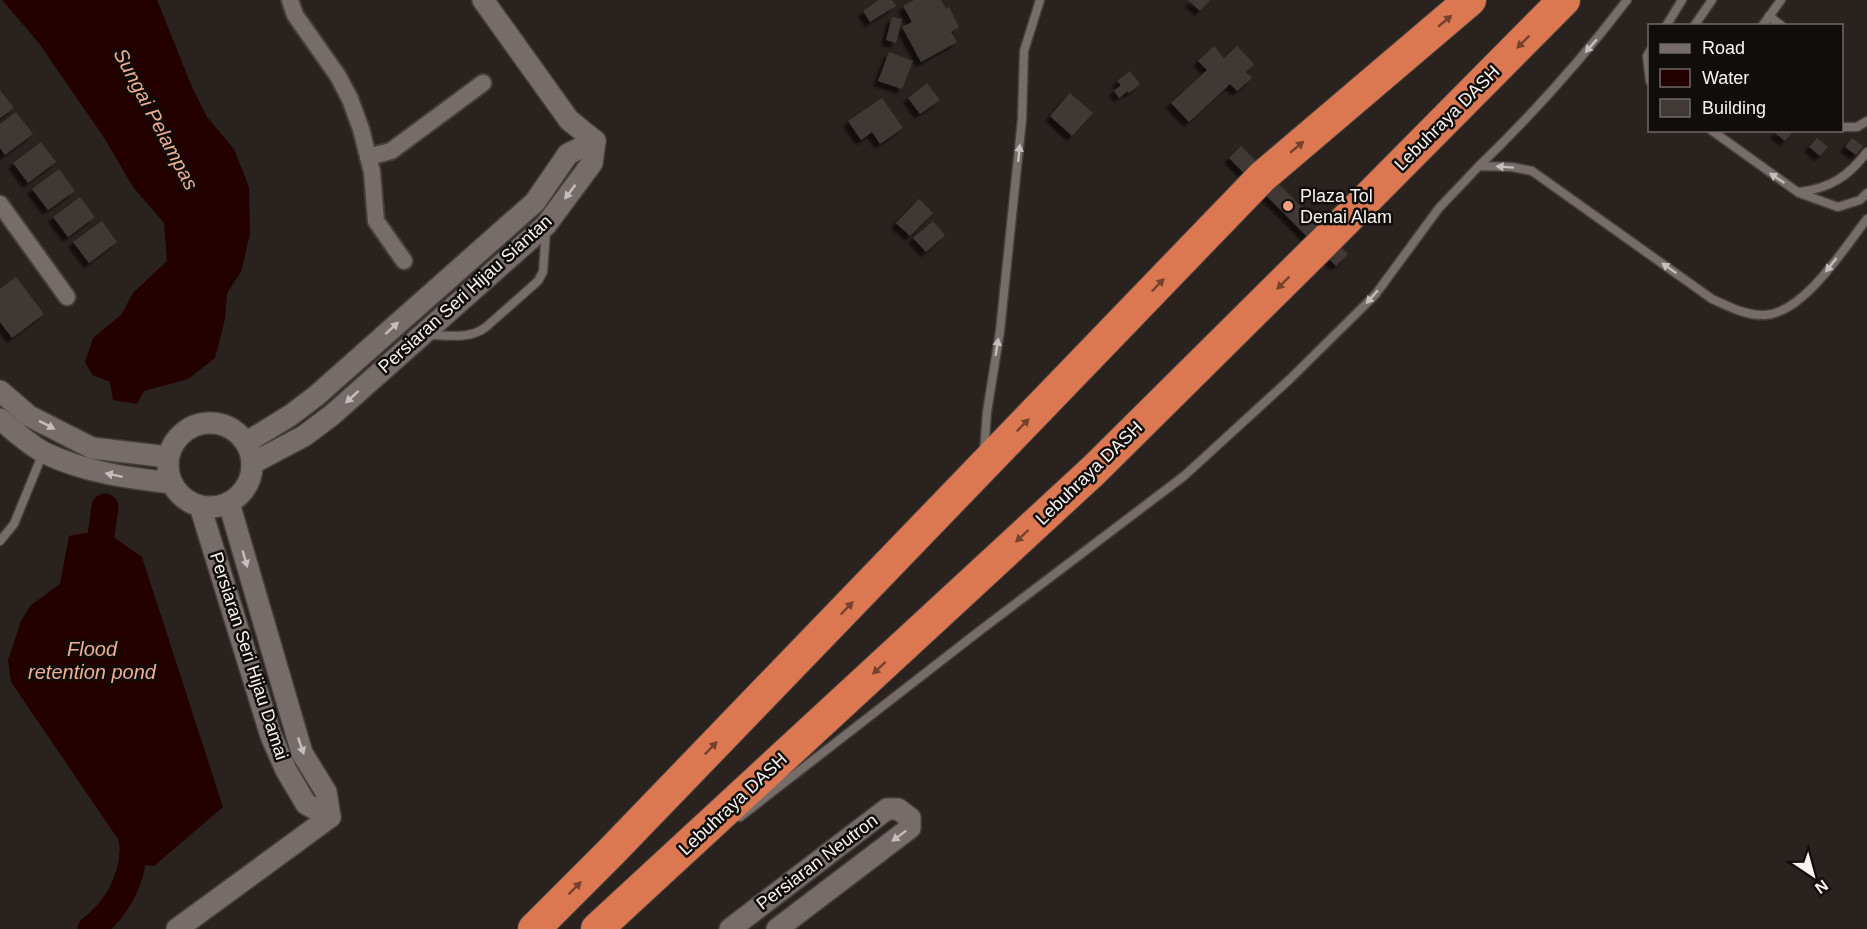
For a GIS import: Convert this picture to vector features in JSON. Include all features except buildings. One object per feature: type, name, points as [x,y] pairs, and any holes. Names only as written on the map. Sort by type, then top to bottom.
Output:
[{"type":"highway","points":[[534,929],[1262,177],[1470,0]]},
{"type":"highway","name":"Lebuhraya DASH","points":[[599,927],[1094,470],[1564,0]]},
{"type":"street","points":[[290,0],[294,15],[338,76],[350,99],[361,129],[372,172],[376,220],[404,261]]},
{"type":"street","points":[[483,0],[569,120],[595,141]]},
{"type":"street","points":[[368,157],[391,151],[483,83]]},
{"type":"street","name":"Persiaran Seri Hijau Siantan","points":[[253,464],[304,436],[332,415],[546,225],[592,163],[595,141]]},
{"type":"street","name":"Persiaran Seri Hijau Siantan","points":[[247,442],[291,415],[316,396],[535,202],[568,154],[595,141]]},
{"type":"street","points":[[0,204],[67,297]]},
{"type":"street","points":[[0,391],[29,416],[92,448],[168,457]]},
{"type":"street","points":[[0,419],[43,452],[86,469],[132,479],[172,483]]},
{"type":"street","points":[[210,422],[224,424],[237,431],[247,442],[253,464],[249,483],[241,495],[229,503],[215,507],[200,506],[179,494],[172,483],[167,466],[168,457],[173,443],[183,432],[196,424],[210,422]]},
{"type":"street","name":"Persiaran Seri Hijau Damai","points":[[229,503],[302,753],[326,792],[330,817]]},
{"type":"street","name":"Persiaran Seri Hijau Damai","points":[[200,506],[271,736],[286,770],[306,804],[330,817]]},
{"type":"street","name":"Persiaran Neutron","points":[[730,929],[887,808],[898,809],[910,819],[910,828],[777,929]]},
{"type":"street","points":[[177,929],[330,817]]},
{"type":"lane","points":[[982,467],[987,412],[1000,331],[1022,119],[1024,51],[1040,0]]},
{"type":"lane","points":[[731,824],[1184,476],[1375,295],[1439,208],[1529,117],[1598,38],[1627,0]]},
{"type":"lane","points":[[1667,24],[1682,0]]},
{"type":"lane","points":[[1696,24],[1712,0]]},
{"type":"lane","points":[[1763,24],[1781,0]]},
{"type":"lane","points":[[1769,16],[1779,24]]},
{"type":"lane","points":[[1843,127],[1857,127],[1867,122]]},
{"type":"lane","points":[[1714,132],[1799,193],[1838,207],[1860,200],[1867,193]]},
{"type":"lane","points":[[1799,193],[1821,189],[1841,179],[1867,152]]},
{"type":"lane","points":[[1479,166],[1512,166],[1532,171],[1712,298],[1745,313],[1765,315],[1786,310],[1806,296],[1867,219]]},
{"type":"lane","points":[[422,334],[469,336],[478,333],[521,297],[538,281],[543,272],[546,225]]},
{"type":"lane","points":[[0,541],[14,524],[43,452]]},
{"type":"lane","points":[[599,927],[694,853]]},
{"type":"water","points":[[2,0],[157,0],[192,87],[207,117],[234,149],[249,187],[250,234],[241,272],[227,293],[225,319],[215,358],[188,379],[144,391],[137,404],[113,400],[110,382],[92,375],[85,362],[93,338],[121,315],[133,293],[167,261],[164,223],[133,187],[105,139],[38,42]]},
{"type":"water","name":"Flood retention pond","points":[[85,533],[115,538],[142,557],[223,807],[154,866],[135,864],[11,682],[8,660],[21,621],[30,606],[60,584],[69,536]]},
{"type":"waterway","name":"Sungai Pelampas","points":[[96,571],[105,507]]},
{"type":"waterway","name":"Sungai Pelampas","points":[[91,929],[108,914],[126,885],[133,852],[130,824]]},
{"type":"place","name":"Plaza Tol Denai Alam","points":[[1288,206]]}]
